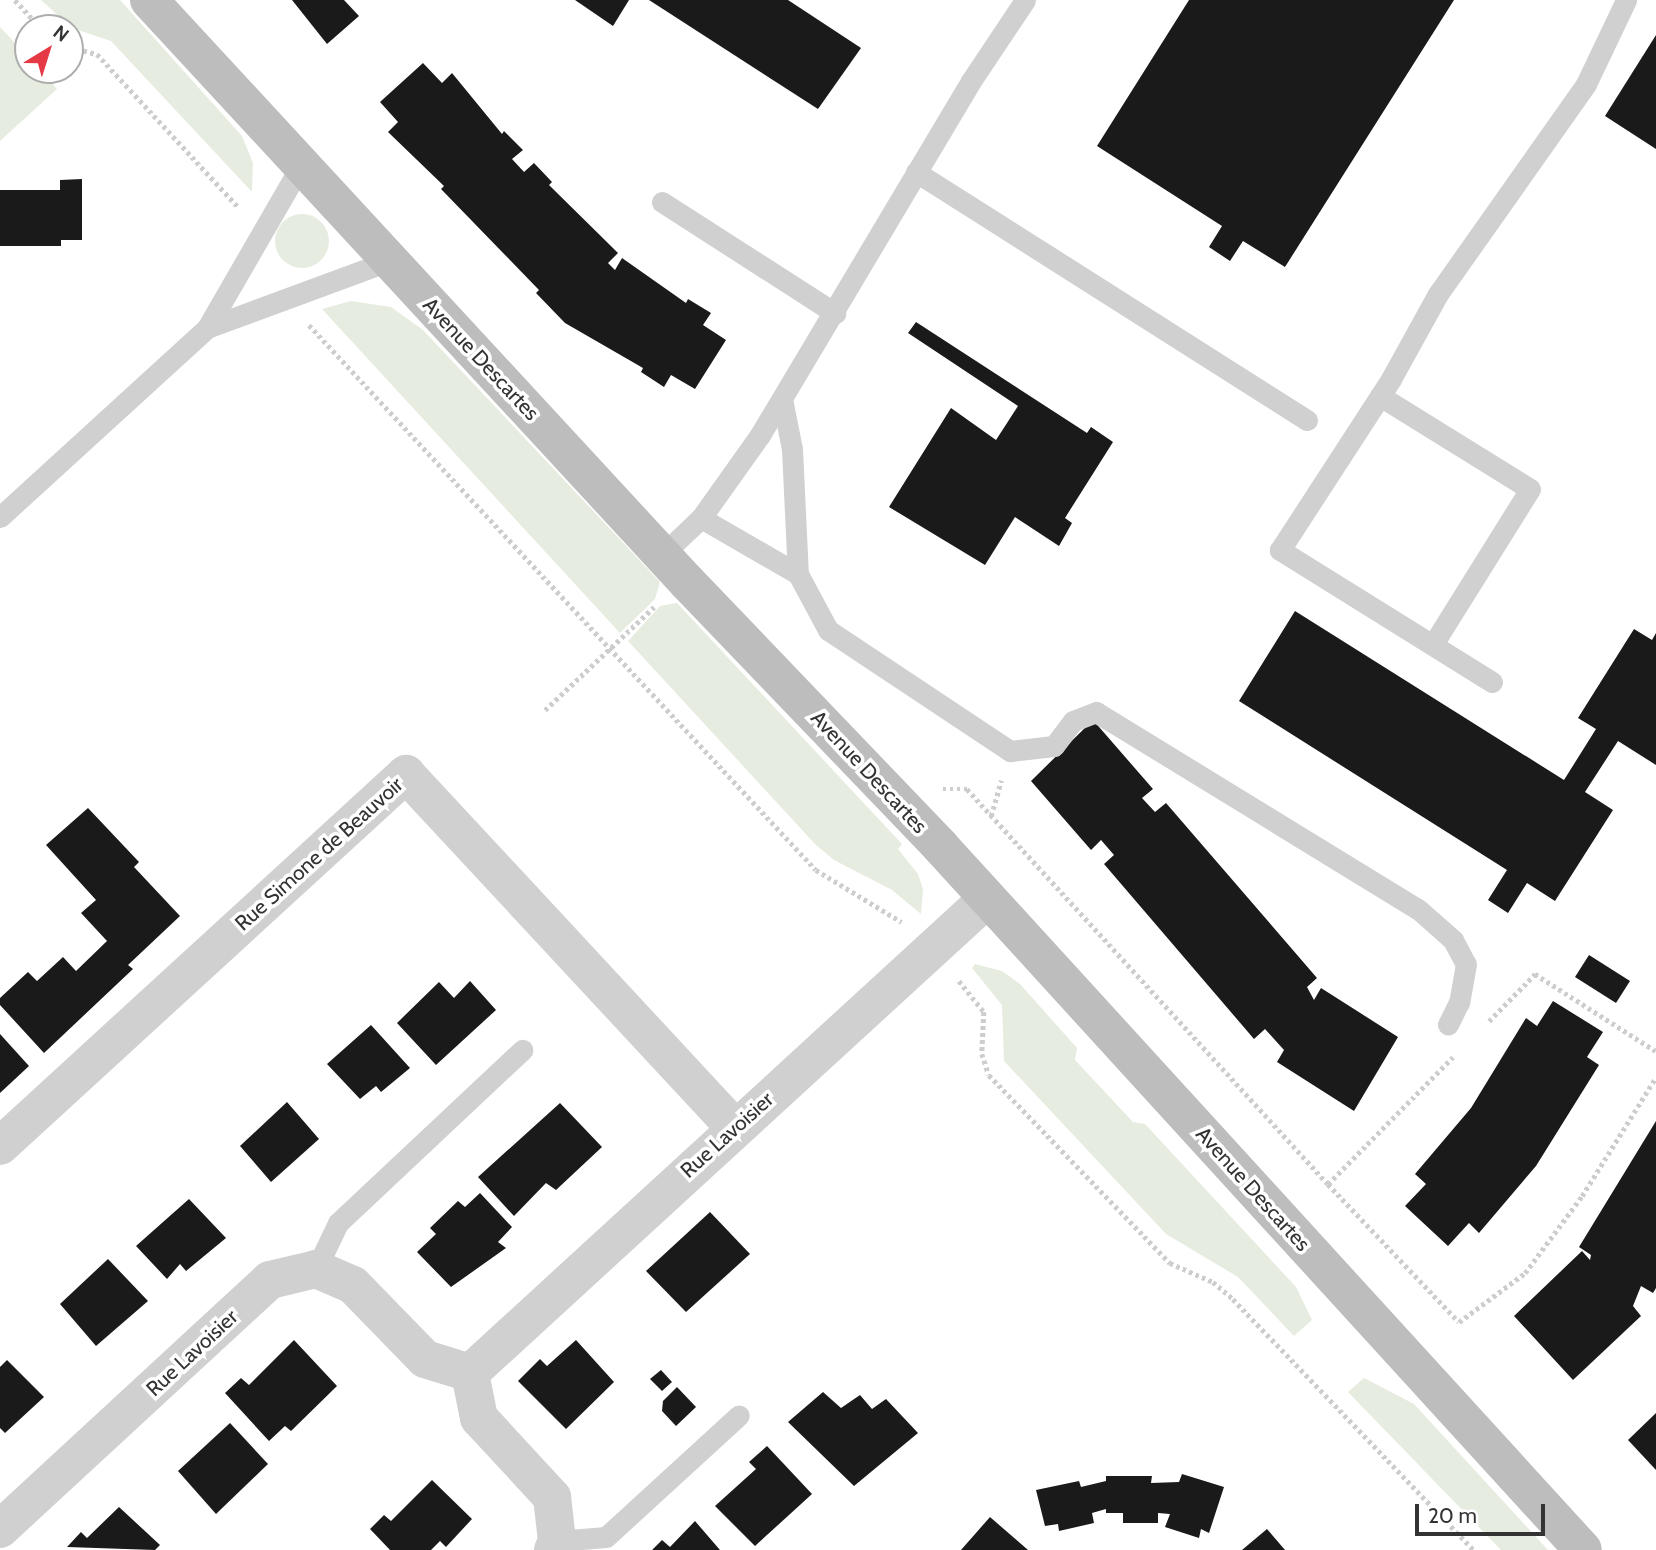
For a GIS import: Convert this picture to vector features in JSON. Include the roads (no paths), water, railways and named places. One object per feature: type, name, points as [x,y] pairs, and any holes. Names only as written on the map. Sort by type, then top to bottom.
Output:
[{"type":"main road","name":"Avenue Descartes","points":[[149,0],[388,261],[987,899],[1583,1550]]},
{"type":"street","name":"Rue Simone de Beauvoir","points":[[0,1146],[406,774],[734,1127]]},
{"type":"street","name":"Rue Lavoisier","points":[[470,1373],[734,1127],[987,899]]},
{"type":"street","name":"Rue Lavoisier","points":[[0,1530],[271,1280],[316,1269]]},
{"type":"street","points":[[316,1269],[353,1285],[425,1359],[470,1373],[479,1418],[552,1497],[555,1546]]},
{"type":"lane","points":[[663,554],[701,518],[782,399],[916,172],[1025,0]]},
{"type":"lane","points":[[1492,681],[1280,550],[1380,396],[1438,294],[1586,84],[1626,0]]},
{"type":"lane","points":[[0,517],[206,328],[301,165]]},
{"type":"lane","points":[[916,172],[1307,420]]},
{"type":"lane","points":[[662,202],[835,313]]},
{"type":"lane","points":[[206,328],[388,261]]},
{"type":"lane","points":[[1380,396],[1530,489],[1433,644]]},
{"type":"lane","points":[[782,399],[792,449],[798,574],[828,630],[1010,751],[1054,746],[1073,721],[1096,712],[1418,909],[1453,940],[1466,964],[1460,1002],[1448,1025]]},
{"type":"lane","points":[[701,518],[798,574]]},
{"type":"lane","points":[[316,1269],[338,1223],[522,1051]]},
{"type":"lane","points":[[555,1546],[606,1537],[739,1415]]}]
